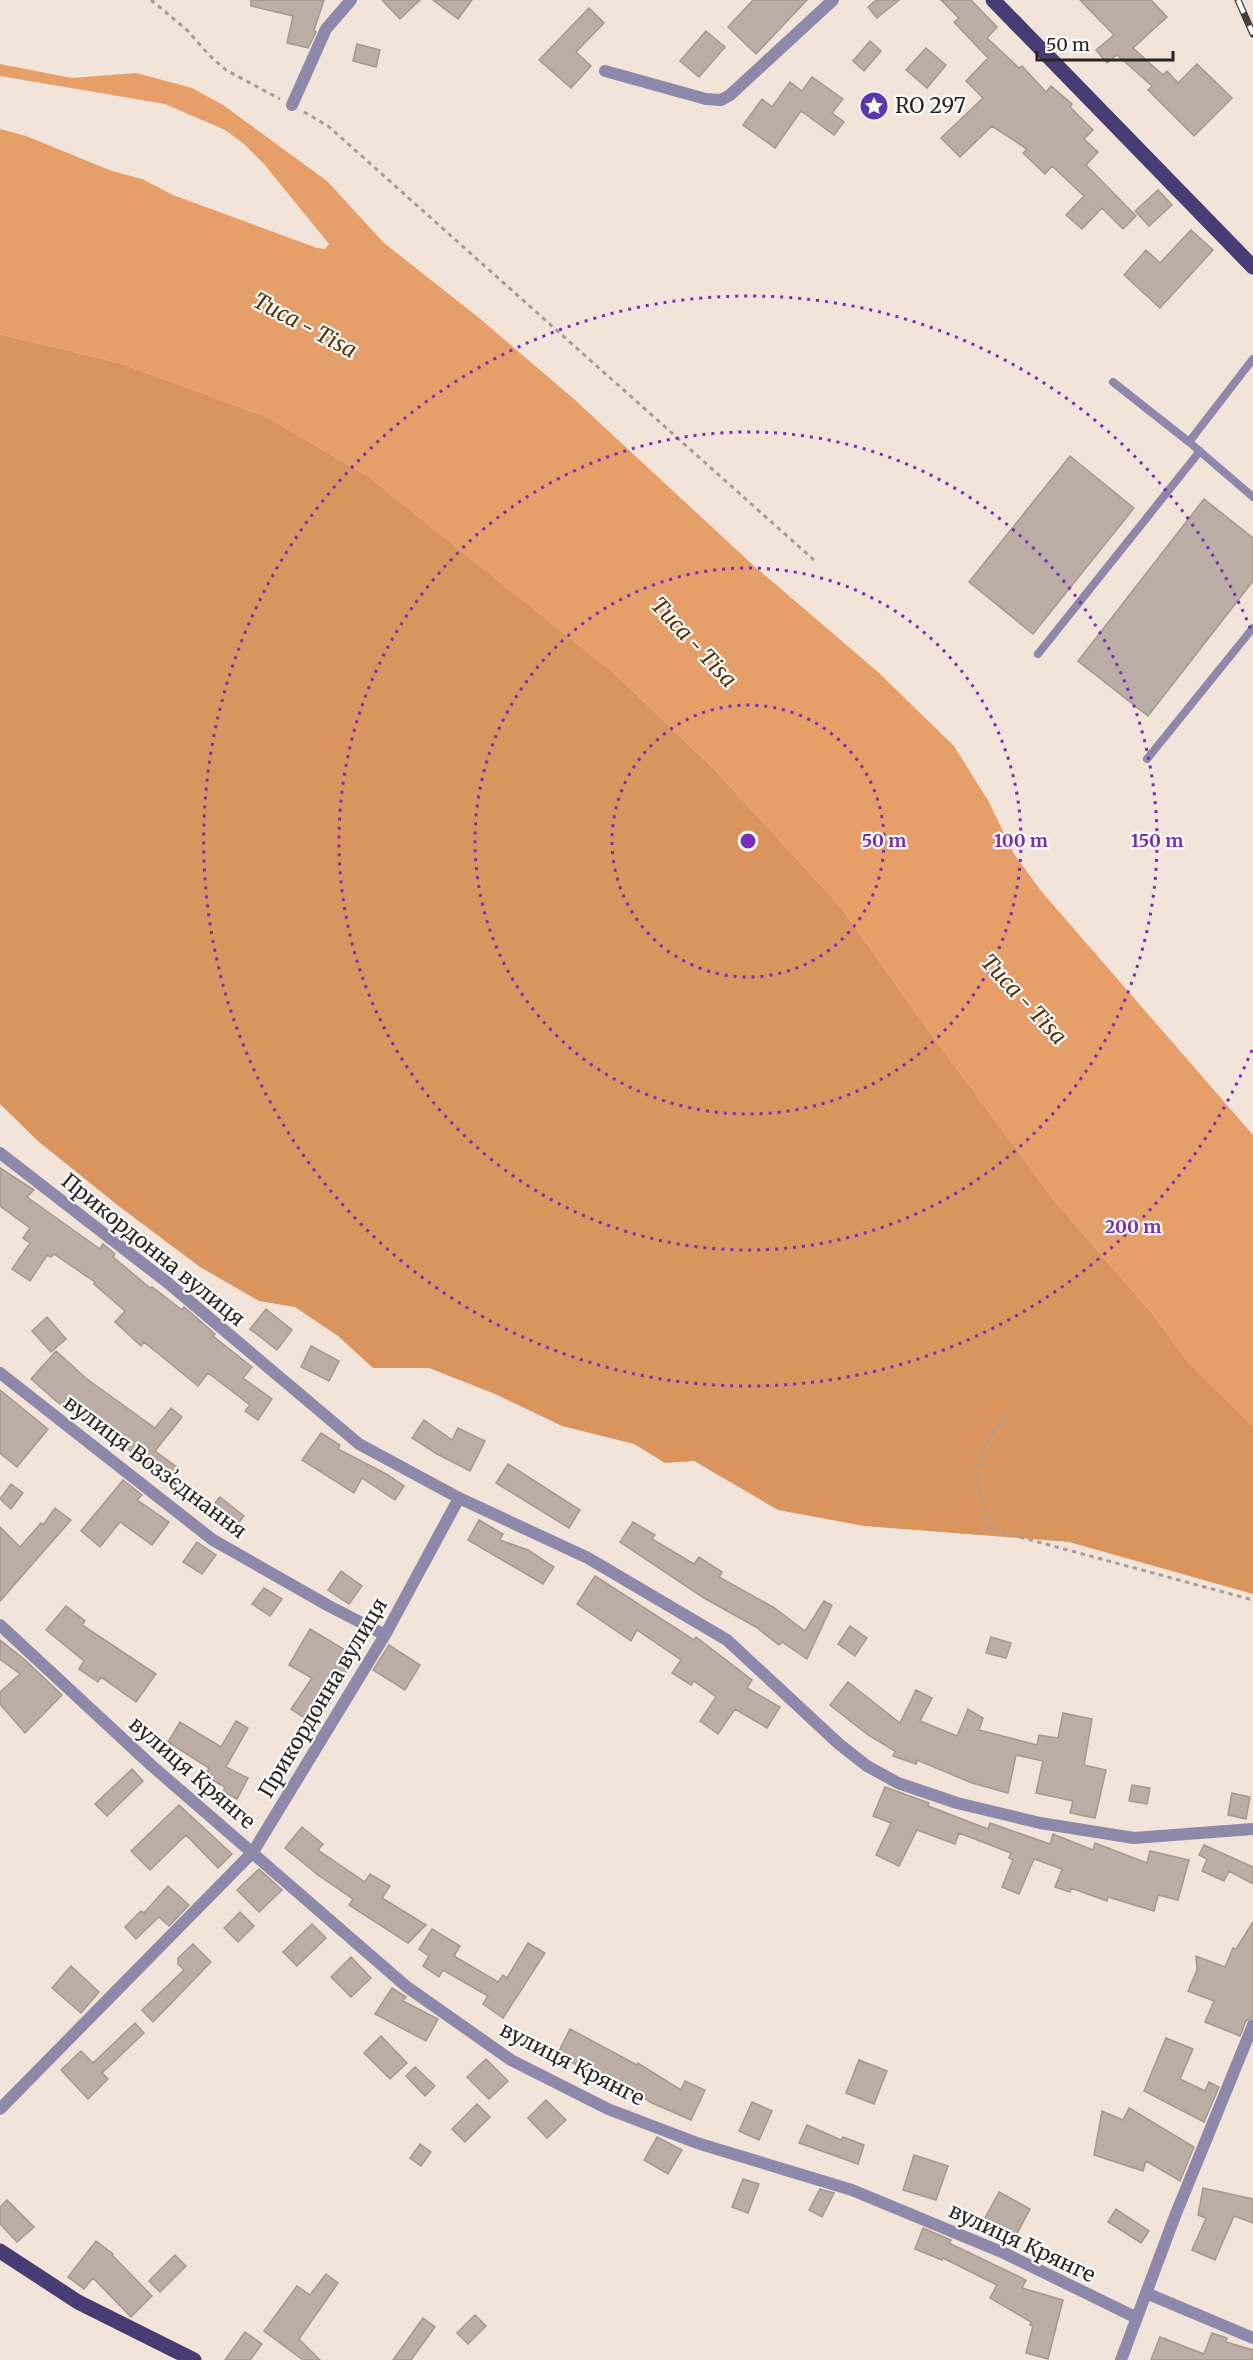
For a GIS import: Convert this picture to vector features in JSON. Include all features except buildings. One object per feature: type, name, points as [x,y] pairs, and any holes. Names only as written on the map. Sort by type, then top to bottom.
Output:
[{"type":"main road","points":[[993,0],[1253,267]]},
{"type":"main road","points":[[0,2251],[78,2302],[194,2360]]},
{"type":"street","points":[[292,105],[326,29],[351,0]]},
{"type":"street","points":[[605,71],[706,99],[721,100],[745,82],[833,0]]},
{"type":"street","name":"Прикордонна вулиця","points":[[0,1153],[168,1283],[359,1444],[459,1498],[588,1558],[727,1640],[839,1744],[867,1766],[898,1783],[957,1803],[1030,1820],[1134,1838],[1253,1828]]},
{"type":"street","name":"вулиця Воззʼєднання","points":[[0,1373],[213,1540],[385,1635]]},
{"type":"street","name":"Прикордонна вулиця","points":[[0,2109],[253,1852],[385,1635],[459,1498]]},
{"type":"street","name":"вулиця Крянге","points":[[0,1625],[151,1765],[407,1987],[511,2060],[608,2109],[686,2138],[863,2194],[1004,2253],[1135,2317]]},
{"type":"street","points":[[1121,2360],[1135,2317],[1253,2025]]},
{"type":"street","points":[[1146,2293],[1253,2338]]},
{"type":"lane","points":[[1189,442],[1253,359]]},
{"type":"lane","points":[[1113,382],[1200,451],[1253,497]]},
{"type":"lane","points":[[1038,654],[1200,451]]},
{"type":"lane","points":[[1147,759],[1253,627]]},
{"type":"path","points":[[151,0],[186,30],[226,70],[328,126],[814,560]]},
{"type":"path","points":[[1004,1415],[984,1447],[977,1482],[990,1529],[1253,1600]]},
{"type":"shaded area","points":[[0,334],[123,364],[267,417],[369,477],[615,674],[715,770],[840,906],[1057,1204],[1152,1313],[1188,1362],[1253,1426],[1253,1594],[1069,1542],[864,1526],[778,1510],[694,1461],[665,1463],[634,1444],[562,1426],[495,1394],[429,1368],[373,1368],[338,1336],[295,1307],[259,1301],[200,1267],[39,1142],[0,1104]]},
{"type":"water","name":"Тиса - Tisa","points":[[0,64],[72,78],[136,73],[192,88],[223,105],[327,181],[384,243],[478,317],[575,400],[754,566],[878,672],[954,746],[989,802],[1014,854],[1041,891],[1253,1135],[1253,1426],[1188,1362],[1152,1313],[1057,1204],[840,906],[715,770],[615,674],[369,477],[267,417],[123,364],[0,334],[0,129],[26,136],[112,171],[142,179],[173,195],[317,248],[325,249],[329,244],[264,164],[244,144],[225,130],[165,104],[0,76]]},
{"type":"railway","points":[[1238,0],[1253,34]]},
{"type":"place","name":"RO 297","points":[[874,106]]}]
